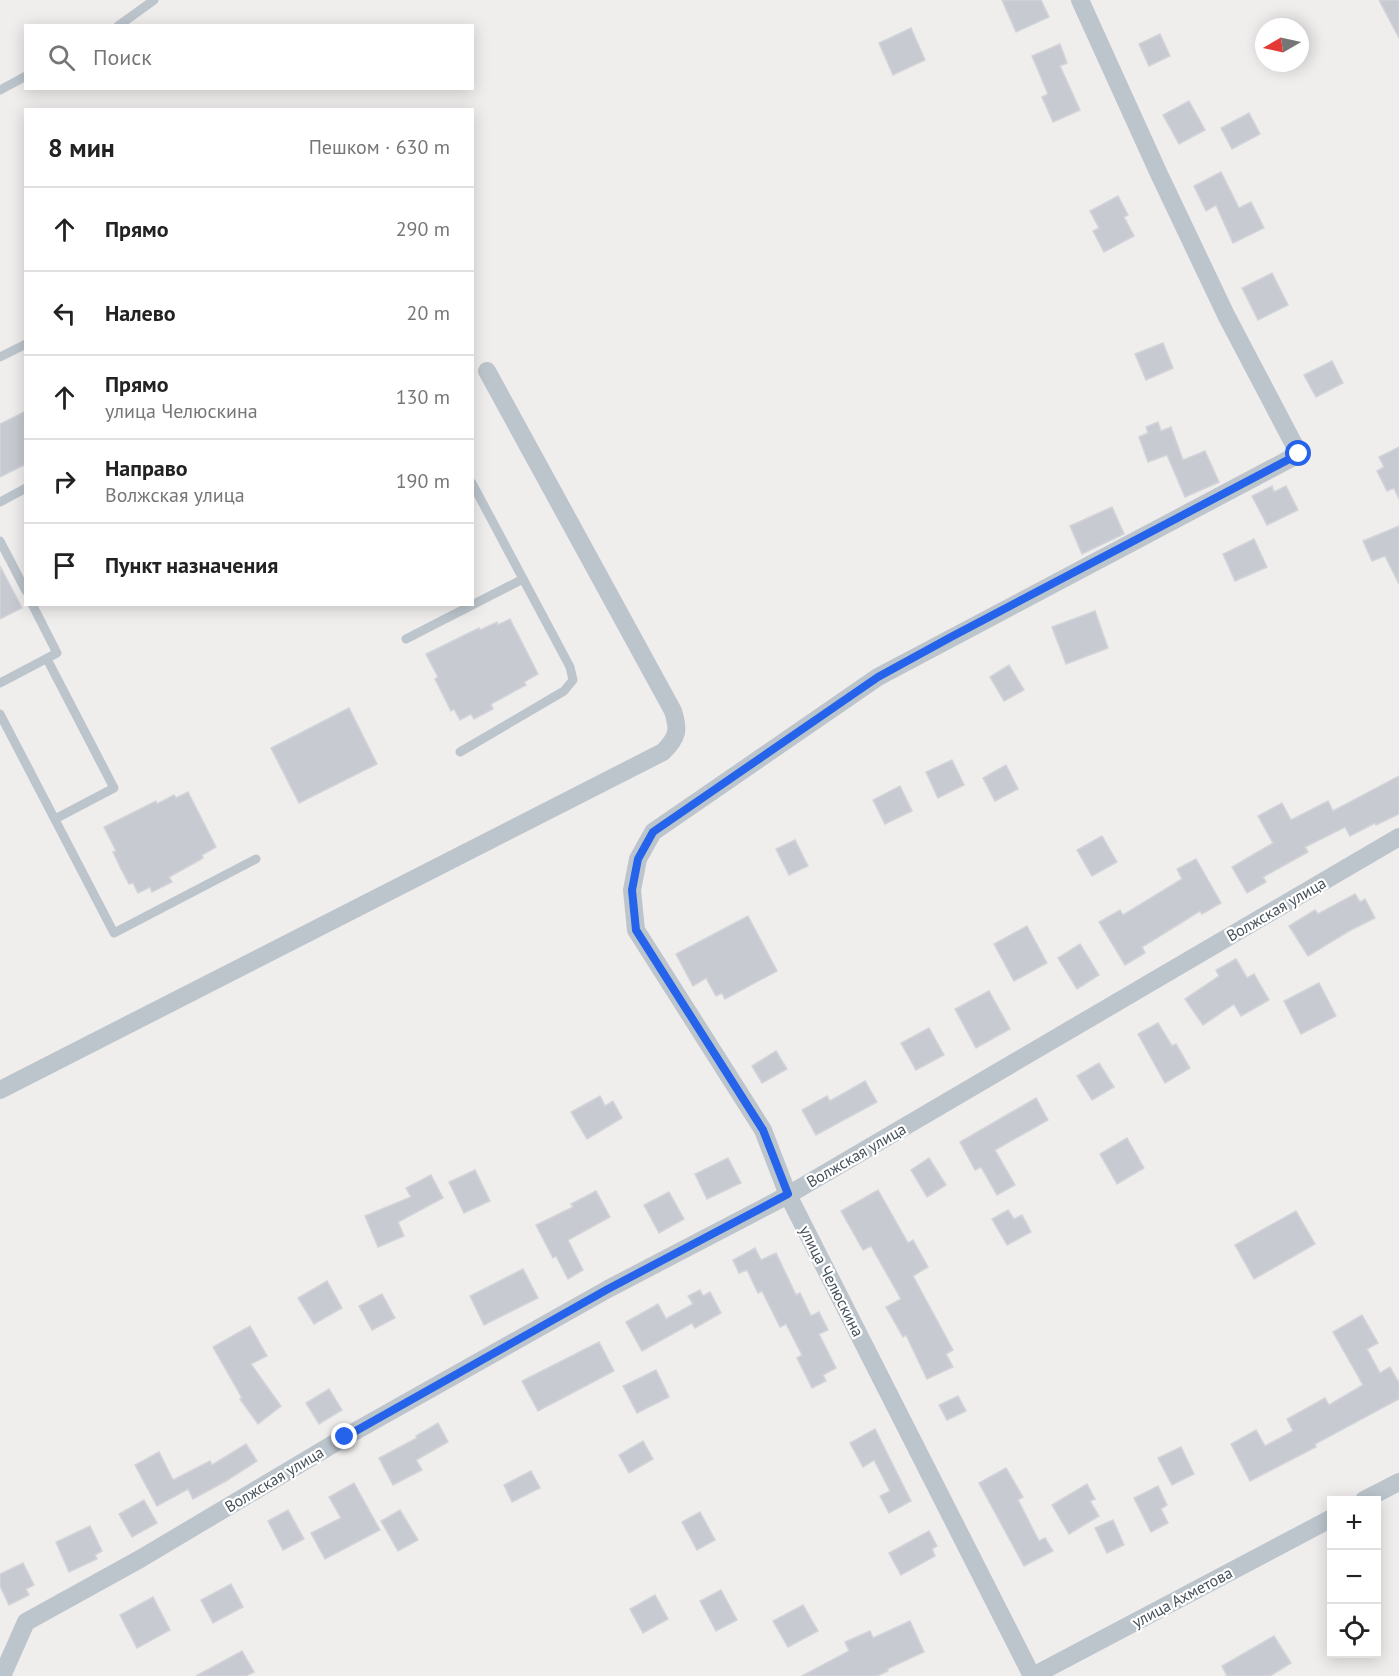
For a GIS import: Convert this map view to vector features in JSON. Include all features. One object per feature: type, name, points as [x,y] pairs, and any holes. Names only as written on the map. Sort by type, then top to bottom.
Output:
[{"type":"street","name":"улица Челюскина","points":[[1033,1676],[788,1194],[763,1130],[636,930],[632,890],[638,859],[653,832],[878,677],[1299,454],[1221,304],[1080,0]]},
{"type":"street","points":[[0,1090],[663,752],[674,741],[678,726],[673,711],[487,370]]},
{"type":"street","name":"Волжская улица","points":[[2,1676],[26,1622],[140,1559],[426,1391],[608,1289],[788,1194],[1399,837]]},
{"type":"street","points":[[1372,1496],[1399,1482]]},
{"type":"street","name":"улица Ахметова","points":[[1033,1676],[1327,1521]]},
{"type":"lane","points":[[121,24],[154,0]]},
{"type":"lane","points":[[0,90],[24,77]]},
{"type":"lane","points":[[0,357],[24,345]]},
{"type":"lane","points":[[460,752],[564,692],[573,680],[570,667],[474,487]]},
{"type":"lane","points":[[0,502],[24,489]]},
{"type":"lane","points":[[0,541],[24,587]]},
{"type":"lane","points":[[474,604],[523,579]]},
{"type":"lane","points":[[0,683],[57,653],[33,606]]},
{"type":"lane","points":[[406,639],[470,606]]},
{"type":"lane","points":[[47,659],[114,788],[55,819]]},
{"type":"lane","points":[[0,714],[114,933],[256,859]]},
{"type":"building","points":[[1002,0],[1041,0],[1049,17],[1016,32]]},
{"type":"building","points":[[1379,0],[1399,0],[1399,38]]},
{"type":"building","points":[[911,28],[925,60],[893,75],[879,43]]},
{"type":"building","points":[[1160,34],[1170,56],[1149,66],[1139,44]]},
{"type":"building","points":[[1060,44],[1067,63],[1060,66],[1080,110],[1053,122],[1042,97],[1048,94],[1032,56]]},
{"type":"building","points":[[1189,101],[1205,130],[1179,144],[1163,115]]},
{"type":"building","points":[[1249,113],[1260,134],[1232,149],[1221,128]]},
{"type":"building","points":[[1221,172],[1239,208],[1251,202],[1264,228],[1233,243],[1216,205],[1206,211],[1194,186]]},
{"type":"building","points":[[1118,196],[1128,215],[1124,217],[1134,236],[1104,252],[1093,231],[1099,228],[1090,211]]},
{"type":"building","points":[[1272,273],[1288,305],[1258,320],[1242,288]]},
{"type":"building","points":[[1163,343],[1173,368],[1146,380],[1135,354]]},
{"type":"building","points":[[1332,361],[1343,383],[1316,397],[1304,375]]},
{"type":"building","points":[[24,412],[24,465],[0,477],[0,424]]},
{"type":"building","points":[[1158,422],[1161,431],[1171,427],[1183,460],[1205,451],[1219,482],[1185,497],[1167,455],[1148,462],[1139,437],[1148,433],[1146,427]]},
{"type":"building","points":[[1399,447],[1399,499],[1394,488],[1387,491],[1377,471],[1384,467],[1379,457]]},
{"type":"building","points":[[1272,486],[1274,492],[1286,486],[1298,510],[1267,525],[1252,496]]},
{"type":"building","points":[[1112,507],[1124,534],[1082,554],[1070,526]]},
{"type":"building","points":[[1399,526],[1399,584],[1385,556],[1372,561],[1363,541]]},
{"type":"building","points":[[1254,539],[1267,567],[1235,581],[1223,554]]},
{"type":"building","points":[[0,566],[22,608],[0,619]]},
{"type":"building","points":[[1095,611],[1108,648],[1066,664],[1052,627]]},
{"type":"building","points":[[510,619],[538,674],[524,682],[526,685],[491,704],[493,709],[474,719],[471,714],[460,720],[454,709],[451,711],[426,654],[479,628],[480,630],[497,622],[498,625]]},
{"type":"building","points":[[1009,665],[1024,690],[1004,701],[990,677]]},
{"type":"building","points":[[349,708],[377,764],[299,803],[271,748]]},
{"type":"building","points":[[952,760],[964,785],[938,798],[926,772]]},
{"type":"building","points":[[1006,765],[1018,789],[995,801],[983,778]]},
{"type":"building","points":[[1399,776],[1399,814],[1350,836],[1345,827],[1305,847],[1308,852],[1263,877],[1266,882],[1247,893],[1232,867],[1273,843],[1258,816],[1282,803],[1291,820],[1328,801],[1333,811]]},
{"type":"building","points":[[900,786],[912,811],[885,824],[873,800]]},
{"type":"building","points":[[188,792],[216,847],[202,855],[203,858],[169,877],[172,882],[152,892],[150,887],[138,893],[133,883],[129,884],[121,869],[113,852],[116,851],[104,827],[156,801],[157,804],[174,795],[176,798]]},
{"type":"building","points":[[1102,836],[1117,862],[1092,876],[1077,850]]},
{"type":"building","points":[[795,840],[808,866],[789,875],[776,849]]},
{"type":"building","points":[[1196,859],[1221,903],[1202,914],[1200,911],[1142,947],[1145,953],[1125,965],[1099,922],[1120,910],[1123,915],[1182,879],[1177,869]]},
{"type":"building","points":[[1355,894],[1360,902],[1365,899],[1375,918],[1308,956],[1289,926],[1315,910],[1318,914]]},
{"type":"building","points":[[748,916],[777,971],[725,999],[722,993],[716,996],[706,978],[693,986],[676,954]]},
{"type":"building","points":[[1027,926],[1047,963],[1014,981],[994,944]]},
{"type":"building","points":[[1080,944],[1099,975],[1077,989],[1058,958]]},
{"type":"building","points":[[1236,959],[1247,978],[1254,974],[1269,1000],[1241,1016],[1234,1004],[1203,1025],[1185,999],[1219,976],[1216,970]]},
{"type":"building","points":[[1319,983],[1336,1016],[1301,1034],[1284,1001]]},
{"type":"building","points":[[989,991],[1010,1029],[976,1048],[955,1009]]},
{"type":"building","points":[[1158,1023],[1172,1046],[1176,1044],[1190,1068],[1165,1083],[1138,1034]]},
{"type":"building","points":[[929,1028],[944,1055],[916,1070],[901,1043]]},
{"type":"building","points":[[776,1051],[787,1069],[762,1083],[752,1066]]},
{"type":"building","points":[[1099,1063],[1114,1087],[1092,1100],[1077,1076]]},
{"type":"building","points":[[865,1081],[877,1102],[816,1135],[802,1110],[827,1096],[830,1101]]},
{"type":"building","points":[[600,1096],[605,1106],[613,1101],[622,1118],[587,1139],[571,1112]]},
{"type":"building","points":[[1036,1098],[1048,1120],[995,1150],[1015,1185],[997,1195],[981,1167],[975,1170],[960,1142]]},
{"type":"building","points":[[1127,1138],[1144,1168],[1117,1184],[1100,1154]]},
{"type":"building","points":[[728,1158],[741,1183],[707,1199],[695,1174]]},
{"type":"building","points":[[929,1158],[946,1185],[927,1197],[911,1170]]},
{"type":"building","points":[[475,1170],[490,1201],[464,1213],[449,1182]]},
{"type":"building","points":[[431,1175],[443,1198],[398,1222],[404,1236],[378,1247],[365,1216],[411,1197],[406,1188]]},
{"type":"building","points":[[878,1190],[908,1243],[913,1240],[928,1267],[913,1276],[953,1350],[946,1354],[953,1367],[927,1379],[906,1335],[903,1337],[886,1307],[901,1299],[871,1246],[863,1250],[841,1211]]},
{"type":"building","points":[[596,1191],[610,1217],[568,1240],[583,1270],[568,1279],[556,1256],[553,1258],[536,1225],[573,1207],[571,1204]]},
{"type":"building","points":[[669,1192],[684,1219],[659,1233],[644,1205]]},
{"type":"building","points":[[1008,1210],[1014,1219],[1022,1215],[1031,1232],[1007,1245],[992,1219]]},
{"type":"building","points":[[1296,1211],[1315,1244],[1254,1279],[1235,1245]]},
{"type":"building","points":[[755,1248],[761,1260],[776,1253],[796,1295],[800,1293],[811,1316],[819,1312],[828,1330],[819,1334],[836,1368],[823,1375],[826,1381],[812,1388],[797,1358],[802,1355],[786,1324],[780,1327],[762,1291],[758,1293],[747,1270],[739,1273],[733,1260]]},
{"type":"building","points":[[523,1269],[538,1298],[484,1325],[470,1296]]},
{"type":"building","points":[[327,1281],[342,1308],[314,1324],[298,1298]]},
{"type":"building","points":[[700,1290],[703,1296],[710,1292],[721,1313],[695,1328],[692,1323],[642,1351],[626,1322],[658,1304],[666,1319],[693,1304],[688,1296]]},
{"type":"building","points":[[382,1294],[395,1318],[372,1330],[359,1306]]},
{"type":"building","points":[[1362,1315],[1378,1343],[1367,1349],[1380,1373],[1390,1367],[1399,1383],[1399,1399],[1315,1444],[1316,1447],[1250,1481],[1231,1444],[1256,1430],[1265,1446],[1293,1431],[1287,1419],[1325,1398],[1329,1405],[1363,1385],[1333,1332]]},
{"type":"building","points":[[250,1326],[267,1356],[251,1364],[281,1406],[258,1424],[240,1399],[242,1398],[213,1347]]},
{"type":"building","points":[[599,1342],[614,1371],[538,1411],[522,1381]]},
{"type":"building","points":[[656,1370],[669,1397],[637,1413],[623,1386]]},
{"type":"building","points":[[329,1389],[342,1410],[319,1424],[306,1403]]},
{"type":"building","points":[[958,1396],[966,1411],[947,1420],[939,1405]]},
{"type":"building","points":[[438,1423],[448,1442],[416,1460],[422,1470],[393,1485],[379,1458],[417,1438],[416,1436]]},
{"type":"building","points":[[875,1429],[911,1501],[889,1513],[880,1496],[890,1491],[874,1460],[863,1467],[850,1443]]},
{"type":"building","points":[[643,1441],[653,1459],[629,1473],[619,1455]]},
{"type":"building","points":[[246,1444],[257,1461],[193,1499],[188,1489],[157,1506],[135,1465],[159,1452],[173,1480],[210,1461],[212,1465]]},
{"type":"building","points":[[1181,1447],[1194,1474],[1172,1485],[1158,1458]]},
{"type":"building","points":[[1006,1468],[1023,1497],[1018,1500],[1039,1541],[1045,1538],[1053,1551],[1024,1566],[979,1483]]},
{"type":"building","points":[[531,1471],[540,1488],[512,1502],[504,1485]]},
{"type":"building","points":[[354,1483],[380,1530],[325,1559],[311,1533],[341,1518],[329,1497]]},
{"type":"building","points":[[1087,1484],[1095,1499],[1090,1501],[1099,1516],[1069,1534],[1052,1505]]},
{"type":"building","points":[[1158,1486],[1167,1505],[1161,1509],[1168,1523],[1151,1532],[1134,1498]]},
{"type":"building","points":[[144,1500],[157,1523],[132,1537],[119,1514]]},
{"type":"building","points":[[288,1510],[304,1539],[283,1550],[268,1521]]},
{"type":"building","points":[[400,1510],[418,1540],[398,1551],[381,1521]]},
{"type":"building","points":[[700,1512],[715,1540],[697,1550],[682,1522]]},
{"type":"building","points":[[1113,1520],[1124,1545],[1107,1553],[1095,1528]]},
{"type":"building","points":[[90,1526],[102,1551],[95,1555],[97,1559],[69,1572],[56,1542]]},
{"type":"building","points":[[929,1531],[937,1546],[932,1549],[935,1556],[901,1575],[889,1553]]},
{"type":"building","points":[[23,1563],[34,1585],[26,1589],[29,1595],[9,1605],[0,1586],[0,1574]]},
{"type":"building","points":[[231,1584],[243,1607],[213,1623],[201,1600]]},
{"type":"building","points":[[721,1590],[737,1620],[716,1631],[700,1601]]},
{"type":"building","points":[[655,1595],[668,1619],[643,1633],[630,1609]]},
{"type":"building","points":[[153,1597],[170,1630],[137,1648],[120,1615]]},
{"type":"building","points":[[803,1605],[818,1631],[788,1647],[773,1621]]},
{"type":"building","points":[[910,1621],[924,1652],[887,1669],[888,1671],[877,1676],[802,1676],[849,1651],[845,1642],[870,1631],[873,1638]]},
{"type":"building","points":[[1274,1636],[1291,1663],[1270,1676],[1227,1676],[1222,1666]]},
{"type":"building","points":[[242,1651],[254,1672],[246,1676],[196,1676]]},
{"type":"route","points":[[345,1437],[608,1289],[788,1194],[763,1130],[636,930],[632,890],[638,859],[653,832],[878,677],[1299,454]]}]
